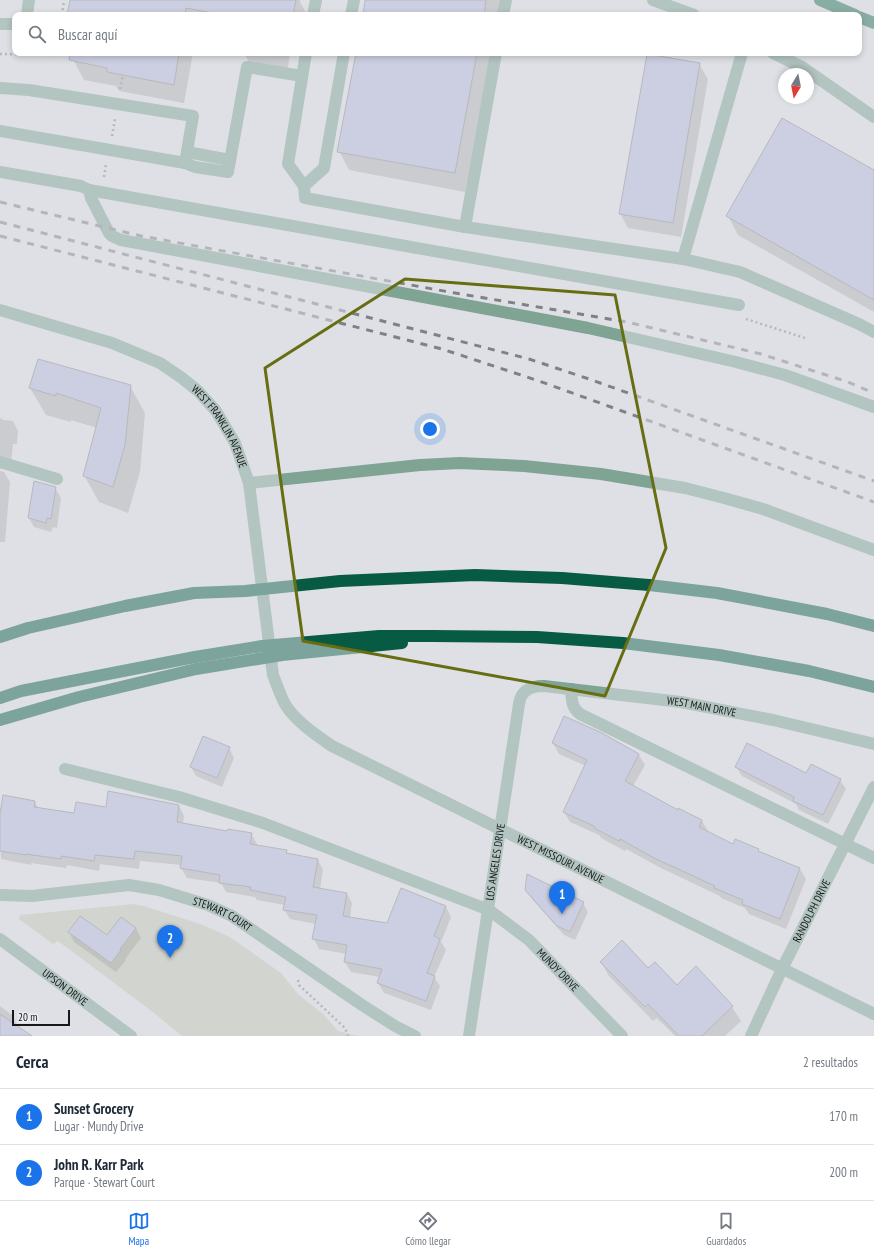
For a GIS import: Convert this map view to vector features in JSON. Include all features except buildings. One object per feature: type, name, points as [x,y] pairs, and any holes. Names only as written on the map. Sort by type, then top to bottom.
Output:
[{"type":"highway","points":[[0,637],[28,628],[125,606],[194,593],[245,591],[340,581],[475,575],[562,578],[717,593],[827,614],[874,626]]},
{"type":"highway","points":[[0,720],[195,663],[262,646],[346,644],[379,636],[485,636],[551,638],[623,643],[719,655],[809,671],[874,687]]},
{"type":"highway","points":[[0,698],[37,688],[195,663]]},
{"type":"main road","points":[[820,0],[848,12]]},
{"type":"main road","points":[[862,18],[874,23]]},
{"type":"street","points":[[27,12],[29,0]]},
{"type":"street","points":[[314,12],[316,0]]},
{"type":"street","points":[[352,12],[354,0]]},
{"type":"street","points":[[504,12],[506,0]]},
{"type":"street","points":[[652,0],[686,12]]},
{"type":"street","points":[[0,24],[12,24]]},
{"type":"street","points":[[305,56],[288,164],[304,186],[305,198],[465,228],[683,259],[740,272],[874,332]]},
{"type":"street","points":[[304,186],[324,168],[343,56]]},
{"type":"street","points":[[465,228],[495,56]]},
{"type":"street","points":[[683,259],[741,56]]},
{"type":"street","points":[[779,56],[802,67],[874,117]]},
{"type":"street","points":[[0,130],[186,158],[195,167],[228,172],[247,68],[302,76]]},
{"type":"street","points":[[0,88],[29,90],[193,116],[186,158]]},
{"type":"street","points":[[0,172],[81,186],[89,190],[739,305]]},
{"type":"street","points":[[89,190],[91,198],[109,233],[121,240],[588,328],[736,362],[785,375],[874,407]]},
{"type":"street","name":"WEST FRANKLIN AVENUE","points":[[0,310],[112,343],[160,363],[198,391],[216,411],[235,443],[249,482],[273,675]]},
{"type":"street","points":[[0,462],[57,479]]},
{"type":"street","points":[[249,482],[420,465],[460,463],[540,467],[601,474],[684,488],[763,509],[874,550]]},
{"type":"street","name":"WEST MISSOURI AVENUE","points":[[273,675],[286,706],[306,727],[332,746],[874,1014]]},
{"type":"street","name":"WEST MAIN DRIVE","points":[[527,690],[536,686],[544,686],[681,702],[773,720],[874,744]]},
{"type":"street","points":[[571,689],[574,710],[580,714],[874,858]]},
{"type":"street","name":"LOS ANGELES DRIVE","points":[[469,1036],[520,699],[527,690]]},
{"type":"street","name":"MUNDY DRIVE","points":[[65,769],[179,797],[263,824],[489,910],[529,940],[622,1036]]},
{"type":"street","name":"RANDOLPH DRIVE","points":[[751,1036],[782,969],[874,787]]},
{"type":"street","name":"STEWART COURT","points":[[0,895],[32,896],[129,885],[159,890],[208,904],[232,916],[362,1005],[395,1026],[415,1036]]},
{"type":"street","name":"UPSON DRIVE","points":[[0,939],[131,1036]]},
{"type":"path","points":[[62,12],[64,0]]},
{"type":"path","points":[[0,54],[12,54]]},
{"type":"path","points":[[298,981],[299,985],[345,1028],[348,1036]]},
{"type":"highlighted area","points":[[405,279],[615,295],[666,548],[605,696],[303,641],[265,368]]},
{"type":"green space","points":[[134,904],[203,925],[230,937],[281,973],[298,994],[323,1014],[338,1031],[358,1036],[182,1036],[154,1013],[58,941],[53,944],[19,919],[20,915]]},
{"type":"railway","points":[[0,202],[141,236],[455,293],[627,322],[761,354],[848,382],[874,393]]},
{"type":"railway","points":[[0,222],[529,359],[874,481]]},
{"type":"railway","points":[[0,236],[442,349],[539,381],[874,502]]},
{"type":"place","name":"Sunset Grocery","points":[[562,914]]},
{"type":"place","name":"John R. Karr Park","points":[[170,958]]}]
